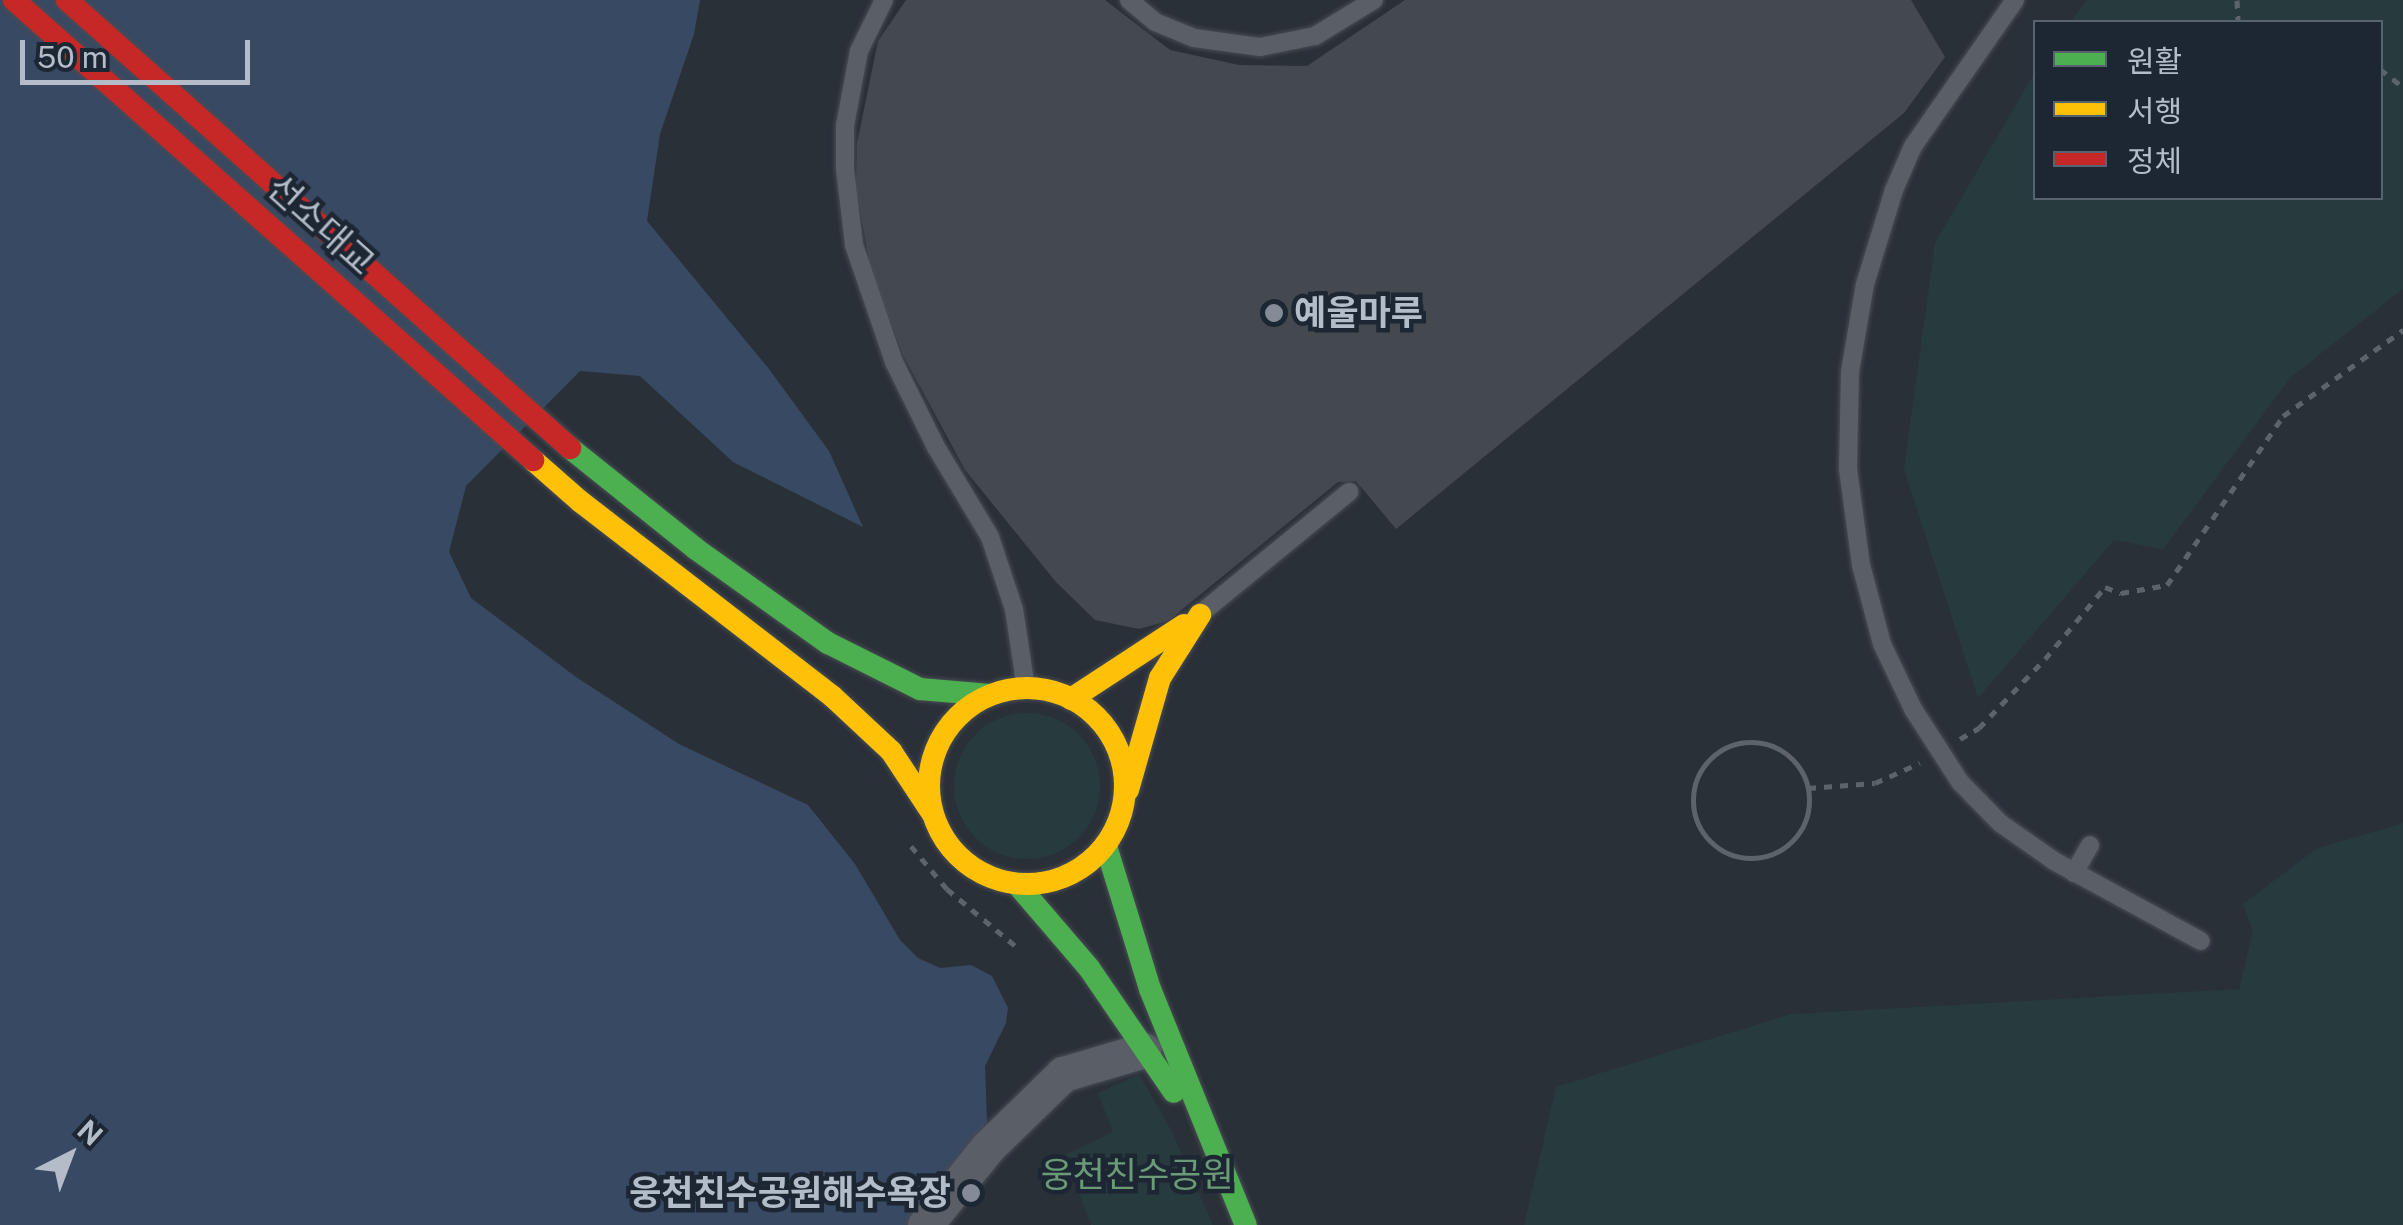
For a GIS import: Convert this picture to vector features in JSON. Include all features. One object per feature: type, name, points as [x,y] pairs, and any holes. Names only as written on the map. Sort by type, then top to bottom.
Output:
[{"type":"street","name":"선소대교","points":[[14,0],[580,502],[832,696],[890,751],[932,813]]},
{"type":"street","name":"선소대교","points":[[67,0],[600,474],[828,642],[920,690],[990,695]]},
{"type":"street","points":[[1071,699],[1200,615]]},
{"type":"street","points":[[1124,802],[1122,761],[1111,736],[1094,714],[1071,699],[1026,688],[990,695],[960,714],[938,743],[930,766],[932,813],[955,854],[994,880],[1018,884],[1047,882],[1076,872],[1106,846],[1124,802],[1160,678],[1200,615]]},
{"type":"street","points":[[1106,846],[1150,989],[1246,1225]]},
{"type":"street","points":[[1018,884],[1089,968],[1220,1161]]},
{"type":"street","points":[[925,1225],[988,1147],[1063,1074],[1144,1050]]},
{"type":"lane","points":[[884,0],[859,51],[846,126],[844,168],[854,245],[894,362],[936,447],[990,537],[1014,609],[1026,688]]},
{"type":"lane","points":[[1129,0],[1155,22],[1194,38],[1260,47],[1315,36],[1374,0]]},
{"type":"lane","points":[[2015,0],[1938,106],[1906,161],[1865,284],[1850,372],[1848,468],[1862,565],[1882,644],[1938,752],[2000,823],[2074,873],[2201,941]]},
{"type":"lane","points":[[1200,615],[1350,492]]},
{"type":"lane","points":[[2074,873],[2090,845]]},
{"type":"path","points":[[2383,70],[2403,87]]},
{"type":"path","points":[[1808,788],[1875,783],[1938,752],[1979,728],[2105,588],[2121,593],[2167,585],[2282,416],[2403,330]]},
{"type":"path","points":[[1753,741],[1789,755],[1808,788],[1809,807],[1793,840],[1760,857],[1722,850],[1698,822],[1693,803],[1703,766],[1734,744],[1753,741]]},
{"type":"path","points":[[909,842],[947,890],[1019,949]]},
{"type":"green space","points":[[2087,0],[2403,0],[2403,289],[2291,377],[2163,549],[2114,540],[1978,698],[1904,469],[1935,243],[2033,75],[2033,200],[2383,200],[2383,20],[2072,20]]},
{"type":"green space","points":[[1027,713],[1055,719],[1078,735],[1094,758],[1100,786],[1094,814],[1078,837],[1055,853],[1027,859],[999,853],[976,837],[960,814],[954,786],[960,758],[976,735],[999,719]]},
{"type":"green space","points":[[2403,823],[2403,1225],[1524,1225],[1556,1087],[1791,1014],[2239,989],[2253,931],[2243,904],[2316,849]]},
{"type":"green space","name":"웅천친수공원","points":[[1139,1074],[1171,1130],[1213,1225],[1091,1225],[1065,1155],[1113,1132],[1098,1093]]},
{"type":"water","points":[[0,0],[700,0],[694,34],[660,134],[647,221],[769,369],[829,451],[863,527],[733,462],[640,376],[580,371],[466,486],[449,552],[471,598],[576,677],[679,744],[808,805],[855,864],[900,940],[918,958],[940,968],[971,965],[992,976],[1008,1008],[1006,1023],[985,1066],[988,1147],[934,1225],[0,1225]]},
{"type":"building","name":"예울마루","points":[[906,0],[1105,0],[1170,50],[1239,65],[1307,66],[1405,0],[1911,0],[1945,57],[1904,113],[1396,529],[1356,481],[1338,482],[1168,621],[1139,629],[1095,620],[1056,582],[965,470],[903,355],[871,271],[856,188],[857,143],[878,41]]},
{"type":"traffic: fast","points":[[570,448],[696,549],[828,643],[920,689],[990,695]]},
{"type":"traffic: fast","points":[[1106,846],[1150,989],[1246,1225]]},
{"type":"traffic: fast","points":[[1017,884],[1089,968],[1174,1092]]},
{"type":"traffic: slow","points":[[533,460],[581,502],[832,696],[891,751],[932,813]]},
{"type":"traffic: slow","points":[[1128,790],[1160,678],[1200,615]]},
{"type":"traffic: slow","points":[[1071,699],[1184,625]]},
{"type":"traffic: slow","points":[[1027,688],[1065,695],[1096,717],[1118,748],[1125,786],[1118,824],[1096,855],[1065,877],[1027,884],[989,877],[958,855],[936,824],[929,786],[936,748],[958,717],[989,695],[1027,688]]},
{"type":"traffic: jam","points":[[14,0],[533,460]]},
{"type":"traffic: jam","points":[[67,0],[570,448]]},
{"type":"place","name":"예울마루","points":[[1274,313]]},
{"type":"place","name":"웅천친수공원해수욕장","points":[[971,1193]]}]
